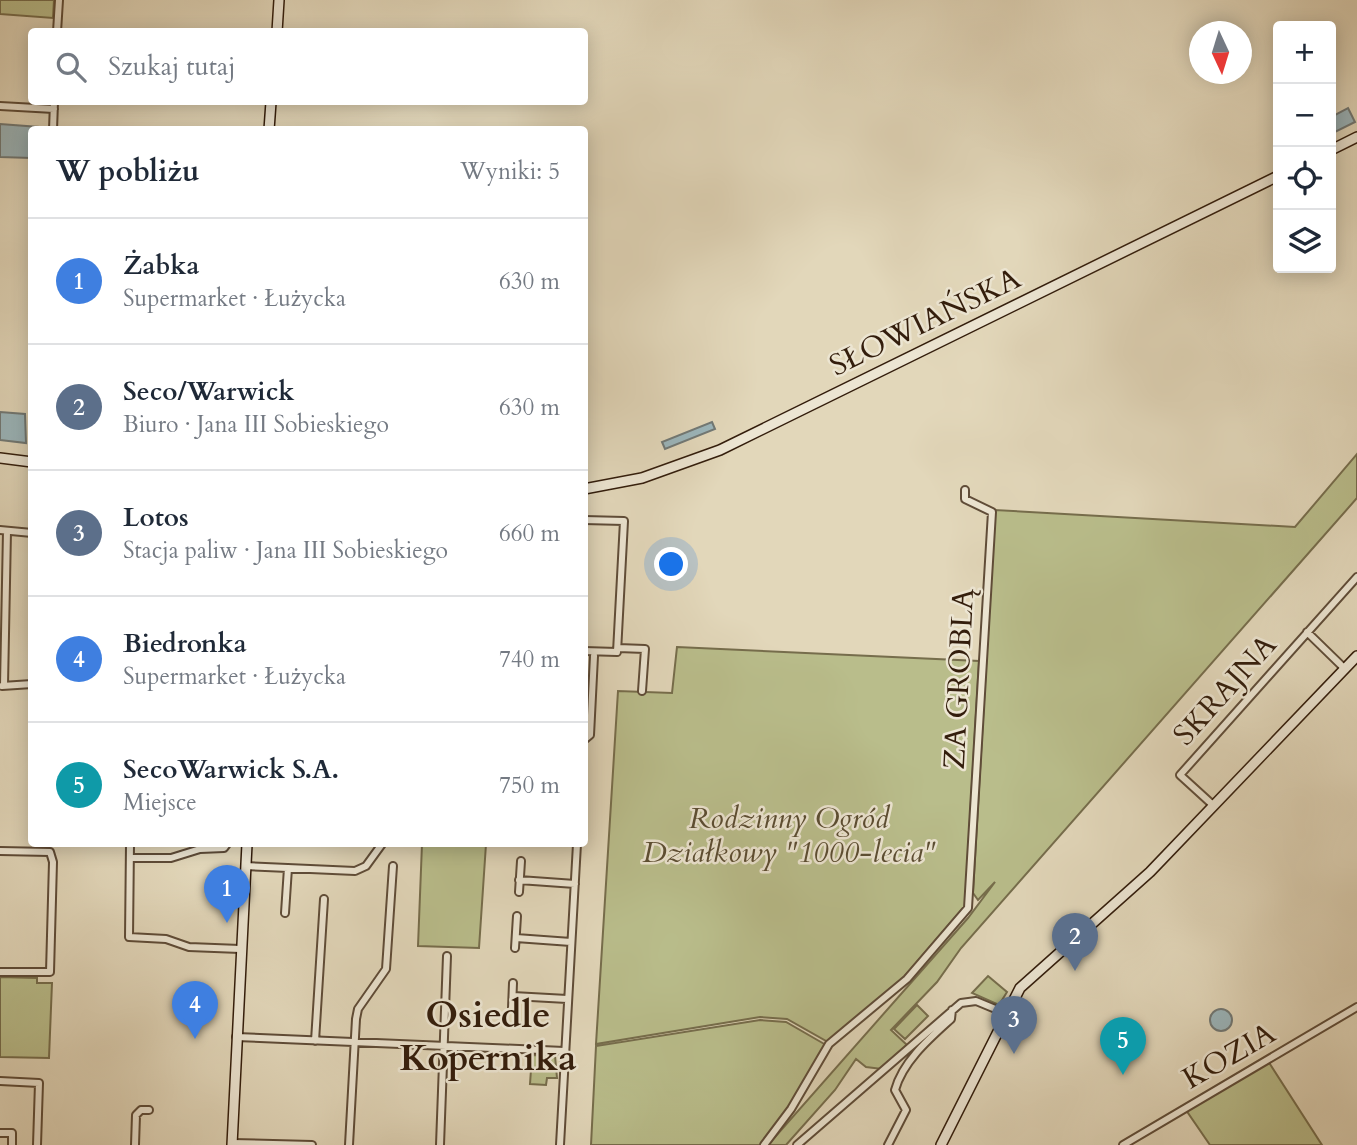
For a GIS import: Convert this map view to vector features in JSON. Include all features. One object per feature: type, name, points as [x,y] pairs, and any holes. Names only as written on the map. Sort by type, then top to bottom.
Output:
[{"type":"street","points":[[57,28],[59,0]]},
{"type":"street","points":[[277,28],[279,0]]},
{"type":"street","points":[[0,106],[54,105],[52,126]]},
{"type":"street","points":[[269,126],[271,105]]},
{"type":"street","points":[[1336,148],[1357,137]]},
{"type":"street","name":"SŁOWIAŃSKA","points":[[588,488],[642,478],[720,450],[1273,178]]},
{"type":"street","points":[[0,458],[28,462]]},
{"type":"street","name":"ZA GROBLĄ","points":[[764,1145],[791,1109],[829,1044],[907,979],[968,908],[992,512],[965,499],[965,490]]},
{"type":"street","points":[[588,520],[624,521],[617,652],[588,651]]},
{"type":"street","points":[[28,533],[4,531],[2,686],[28,684]]},
{"type":"street","name":"SKRAJNA","points":[[1214,806],[1180,775],[1357,577]]},
{"type":"street","name":"SKRAJNA","points":[[1307,632],[1345,669]]},
{"type":"street","points":[[618,648],[645,649],[642,691]]},
{"type":"street","points":[[588,737],[594,656]]},
{"type":"street","points":[[941,1145],[1005,1013],[1028,979],[1150,873],[1357,656]]},
{"type":"street","points":[[130,847],[130,937],[166,939],[189,947],[240,949]]},
{"type":"street","points":[[130,858],[172,859],[200,849],[225,847]]},
{"type":"street","points":[[247,847],[232,1144],[313,1145]]},
{"type":"street","points":[[246,866],[355,871],[366,866],[380,847]]},
{"type":"street","points":[[560,1145],[577,847]]},
{"type":"street","points":[[0,851],[50,852],[53,862],[50,972],[0,972]]},
{"type":"street","points":[[519,892],[521,861]]},
{"type":"street","points":[[349,1145],[358,1009],[386,970],[393,866]]},
{"type":"street","points":[[285,912],[288,868]]},
{"type":"street","points":[[519,880],[575,884]]},
{"type":"street","points":[[315,1041],[324,899]]},
{"type":"street","points":[[516,948],[517,916]]},
{"type":"street","points":[[516,938],[571,942]]},
{"type":"street","points":[[440,1145],[447,956]]},
{"type":"street","points":[[512,1008],[513,983]]},
{"type":"street","points":[[513,996],[567,999]]},
{"type":"street","points":[[796,1145],[964,1002],[976,1000],[1005,1013]]},
{"type":"street","name":"KOZIA","points":[[1124,1145],[1357,1007]]},
{"type":"street","points":[[888,1145],[906,1110],[895,1088],[921,1049],[951,1019],[952,1010]]},
{"type":"street","points":[[236,1037],[564,1051]]},
{"type":"street","points":[[0,1081],[39,1083],[37,1145]]},
{"type":"street","points":[[135,1145],[136,1115],[141,1110],[149,1110]]},
{"type":"street","points":[[0,1133],[12,1133],[12,1145]]},
{"type":"green space","points":[[0,0],[54,0],[53,18],[0,14]]},
{"type":"green space","name":"Rodzinny Ogród Działkowy \"1000-lecia\"","points":[[1357,454],[1357,498],[961,948],[937,982],[891,1030],[907,1045],[882,1069],[866,1067],[856,1059],[835,1090],[786,1145],[768,1145],[968,918],[995,882],[978,900],[973,893],[995,510],[1295,527]]},
{"type":"green space","name":"Rodzinny Ogród Działkowy \"1000-lecia\"","points":[[677,647],[979,661],[965,906],[904,977],[828,1042],[787,1019],[760,1017],[596,1044],[618,691],[672,693]]},
{"type":"green space","points":[[422,847],[486,847],[479,948],[418,946]]},
{"type":"green space","points":[[988,976],[1007,992],[999,1005],[972,993]]},
{"type":"green space","points":[[0,977],[37,978],[37,983],[52,983],[49,1058],[0,1057]]},
{"type":"green space","points":[[917,1005],[928,1016],[905,1039],[894,1029]]},
{"type":"green space","points":[[760,1020],[786,1022],[826,1045],[790,1109],[761,1145],[591,1145],[596,1046]]},
{"type":"green space","points":[[532,1055],[555,1056],[557,1078],[547,1078],[546,1085],[530,1084]]},
{"type":"green space","points":[[1268,1061],[1322,1145],[1210,1145],[1186,1110]]},
{"type":"water","points":[[1348,108],[1355,122],[1336,132],[1336,114]]},
{"type":"water","points":[[0,124],[28,126],[28,158],[0,157]]},
{"type":"water","points":[[0,412],[25,414],[26,443],[0,440]]},
{"type":"water","points":[[712,422],[715,429],[665,449],[662,442]]},
{"type":"water","points":[[1221,1009],[1229,1012],[1232,1020],[1229,1028],[1221,1031],[1213,1028],[1210,1020],[1213,1012]]},
{"type":"place","name":"Żabka","points":[[227,923]]},
{"type":"place","name":"Seco/Warwick","points":[[1075,971]]},
{"type":"place","name":"Biedronka","points":[[195,1039]]},
{"type":"place","name":"Lotos","points":[[1014,1054]]},
{"type":"place","name":"SecoWarwick S.A.","points":[[1123,1075]]},
{"type":"district","name":"Osiedle Kopernika","points":[[488,1036]]}]
